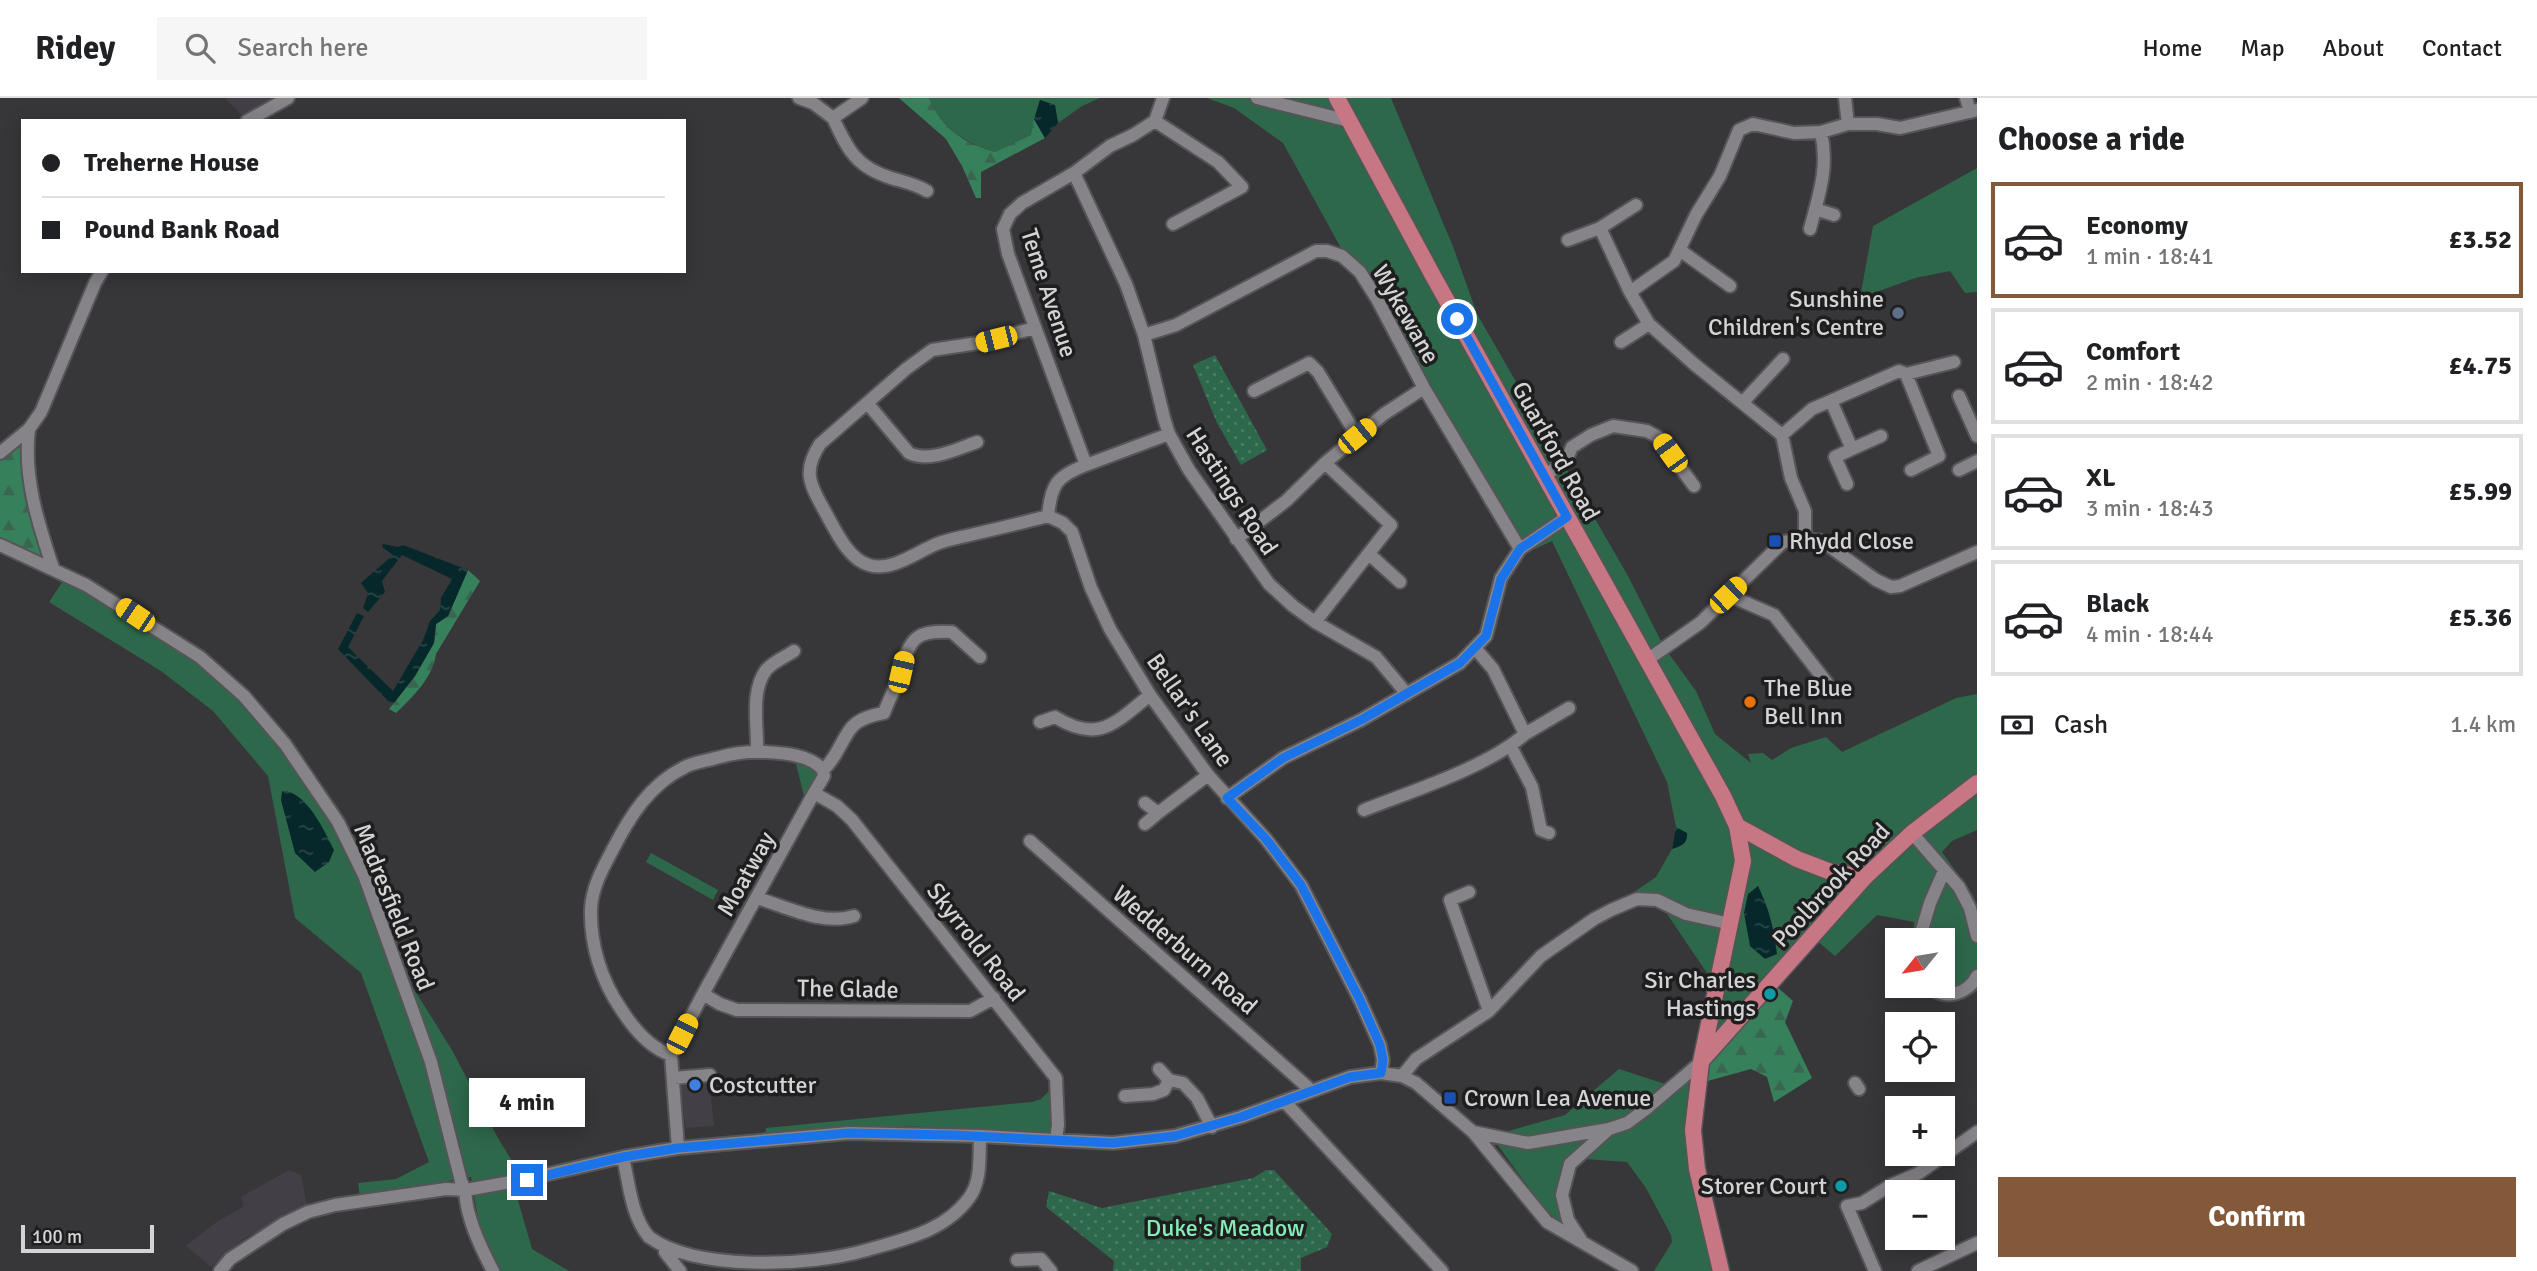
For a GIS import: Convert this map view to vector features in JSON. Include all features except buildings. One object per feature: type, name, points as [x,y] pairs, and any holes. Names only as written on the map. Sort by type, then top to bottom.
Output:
[{"type":"main road","name":"Guarlford Road","points":[[1338,98],[1544,476],[1723,796],[1737,826],[1743,860],[1701,1062],[1693,1130],[1696,1169],[1721,1271]]},
{"type":"main road","name":"Poolbrook Road","points":[[1701,1062],[1865,877],[1912,833],[1977,783]]},
{"type":"main road","points":[[1737,826],[1797,859],[1831,872],[1865,877]]},
{"type":"street","points":[[251,119],[288,98]]},
{"type":"street","points":[[799,98],[813,103],[833,118],[846,146],[864,166],[878,174],[916,177],[927,191]]},
{"type":"street","points":[[833,118],[862,98]]},
{"type":"street","points":[[1163,98],[1155,121],[1218,162],[1242,187],[1173,224]]},
{"type":"street","points":[[1257,98],[1349,121]]},
{"type":"street","points":[[1845,98],[1848,124]]},
{"type":"street","points":[[1630,292],[1674,261],[1681,251],[1696,215],[1720,176],[1739,130],[1753,124],[1794,134],[1821,132],[1848,124],[1877,124],[1900,128],[1973,111],[1966,98]]},
{"type":"street","name":"Teme Avenue","points":[[1086,465],[1008,254],[1003,229],[1010,214],[1022,203],[1074,173],[1110,146],[1155,121]]},
{"type":"street","points":[[1810,229],[1826,153],[1821,132]]},
{"type":"street","name":"Hastings Road","points":[[1074,173],[1126,284],[1144,335],[1169,434],[1189,470],[1269,584],[1315,622],[1376,657],[1407,694]]},
{"type":"street","points":[[1568,240],[1600,228],[1636,205]]},
{"type":"street","points":[[1815,209],[1834,215]]},
{"type":"street","points":[[1600,228],[1630,292],[1649,324],[1782,435],[1791,478],[1805,511],[1805,538]]},
{"type":"street","name":"Wykewane","points":[[1144,335],[1176,326],[1316,251],[1342,256],[1360,272],[1390,321],[1424,388],[1520,549]]},
{"type":"street","points":[[1681,251],[1730,286]]},
{"type":"street","points":[[0,453],[29,429],[41,412],[101,273]]},
{"type":"street","points":[[1620,342],[1649,324]]},
{"type":"street","points":[[1035,328],[978,344],[932,350],[906,369],[820,444],[811,458],[811,486],[851,553],[859,560],[867,565],[887,566],[937,543],[1048,516],[1049,501],[1058,478],[1067,472],[1169,434]]},
{"type":"street","points":[[1743,402],[1783,359]]},
{"type":"street","points":[[1782,435],[1812,409],[1903,373],[1954,362]]},
{"type":"street","points":[[1254,391],[1309,363],[1318,372],[1357,436]]},
{"type":"street","points":[[1903,373],[1939,456],[1911,470]]},
{"type":"street","points":[[1236,539],[1286,501],[1325,463],[1384,414],[1424,388]]},
{"type":"street","points":[[1959,396],[1977,436]]},
{"type":"street","points":[[1831,401],[1852,449]]},
{"type":"street","points":[[868,404],[909,453],[918,458],[977,442]]},
{"type":"street","points":[[1544,476],[1566,461],[1572,447],[1613,426],[1647,431],[1658,437],[1693,486]]},
{"type":"street","points":[[29,429],[26,448],[28,471],[36,515],[53,568]]},
{"type":"street","points":[[1847,484],[1835,457],[1881,436]]},
{"type":"street","points":[[1959,470],[1977,461]]},
{"type":"street","points":[[1315,622],[1391,526],[1325,463]]},
{"type":"street","name":"Bellar's Lane","points":[[1048,516],[1063,523],[1072,532],[1091,588],[1110,629],[1150,695],[1208,775],[1266,839],[1301,885],[1380,1045],[1383,1060],[1381,1073]]},
{"type":"street","points":[[1227,798],[1283,758],[1361,720],[1460,663],[1486,636],[1501,579],[1520,549],[1567,517]]},
{"type":"street","points":[[1647,660],[1700,623],[1783,542],[1805,538],[1822,541],[1876,580],[1891,587],[1900,586],[1977,552]]},
{"type":"street","name":"Madresfield Road","points":[[0,545],[53,568],[114,600],[223,675],[285,744],[338,822],[364,875],[431,1062],[461,1181],[466,1190],[467,1210],[477,1241],[493,1271]]},
{"type":"street","points":[[1369,554],[1400,582]]},
{"type":"street","points":[[1728,595],[1774,615],[1827,683]]},
{"type":"street","name":"Moatway","points":[[671,1055],[824,776],[823,769],[837,753],[853,725],[884,713],[901,672],[905,652],[913,640],[929,632],[952,632],[980,657]]},
{"type":"street","points":[[1475,648],[1493,669],[1525,734]]},
{"type":"street","points":[[757,752],[756,698],[759,684],[767,669],[794,651]]},
{"type":"street","points":[[1040,722],[1055,711],[1073,728],[1090,730],[1111,725],[1150,695]]},
{"type":"street","points":[[1364,810],[1511,747],[1525,734],[1569,708]]},
{"type":"street","points":[[1511,747],[1532,787],[1541,833]]},
{"type":"street","points":[[678,1148],[671,1055],[662,1052],[641,1035],[628,1020],[602,975],[592,937],[591,907],[597,879],[638,806],[656,787],[686,766],[724,756],[757,752],[811,760],[823,769]]},
{"type":"street","points":[[1145,824],[1208,775]]},
{"type":"street","name":"Skyrrold Road","points":[[814,793],[837,806],[852,820],[1056,1077],[1056,1140]]},
{"type":"street","points":[[1145,803],[1158,813]]},
{"type":"street","points":[[1912,833],[1959,887],[1970,908],[1977,936]]},
{"type":"street","name":"Wedderburn Road","points":[[1030,841],[1312,1091]]},
{"type":"street","points":[[1923,928],[1944,871]]},
{"type":"street","points":[[1469,892],[1450,900],[1489,1011]]},
{"type":"street","points":[[757,898],[825,919],[841,920],[855,916]]},
{"type":"street","points":[[1402,1076],[1416,1059],[1489,1011],[1541,956],[1594,919],[1636,899],[1657,900],[1686,914],[1731,924]]},
{"type":"street","points":[[1955,994],[1972,986],[1977,976]]},
{"type":"street","name":"The Glade","points":[[703,994],[737,1010],[970,1011],[994,998]]},
{"type":"street","points":[[1473,1132],[1528,1143],[1609,1129],[1627,1123],[1646,1110],[1701,1062]]},
{"type":"street","points":[[1159,1069],[1169,1080],[1183,1083],[1197,1098],[1212,1126]]},
{"type":"street","points":[[220,1271],[230,1259],[260,1237],[308,1212],[335,1205],[527,1180],[623,1157],[678,1148],[870,1132],[1113,1143],[1175,1136],[1285,1102],[1350,1077],[1381,1073],[1402,1076],[1416,1083],[1473,1132],[1548,1222],[1632,1271]]},
{"type":"street","points":[[673,1078],[710,1075]]},
{"type":"street","points":[[1125,1096],[1153,1094],[1164,1090],[1169,1080]]},
{"type":"street","points":[[1285,1102],[1442,1271]]},
{"type":"street","points":[[1584,1244],[1568,1220],[1562,1195],[1565,1177],[1570,1164],[1609,1129]]},
{"type":"street","points":[[1875,1271],[1847,1206],[1862,1203],[1891,1185],[1919,1173],[1977,1132]]},
{"type":"street","points":[[665,1252],[684,1261],[720,1270],[801,1269],[932,1229],[950,1219],[970,1196],[979,1173],[980,1136]]},
{"type":"street","points":[[623,1157],[636,1213],[648,1237],[680,1271]]},
{"type":"street","points":[[1918,1271],[1977,1242]]},
{"type":"street","points":[[1017,1260],[1041,1259],[1050,1271]]},
{"type":"shaded area","points":[[225,98],[268,98],[271,100],[241,115]]},
{"type":"shaded area","points":[[709,1078],[714,1126],[686,1128],[679,1081]]},
{"type":"shaded area","points":[[289,1170],[301,1175],[307,1205],[243,1239],[211,1267],[186,1246],[215,1223],[244,1206],[241,1197]]},
{"type":"green space","points":[[899,98],[929,98],[940,118],[955,133],[973,144],[995,152],[1031,135],[1034,119],[1045,138],[981,172],[981,198],[976,198],[946,139]]},
{"type":"green space","points":[[929,98],[1100,98],[1082,106],[1058,123],[1055,106],[1040,100],[1031,135],[995,152],[955,133],[940,118]]},
{"type":"green space","points":[[1207,98],[1391,98],[1454,249],[1477,314],[1628,576],[1664,647],[1696,691],[1715,734],[1751,763],[1748,754],[1763,753],[1772,760],[1791,748],[1826,737],[1842,752],[1956,698],[1977,694],[1977,830],[1952,841],[1942,852],[1974,897],[1977,911],[1977,991],[1953,1002],[1933,998],[1955,998],[1955,928],[1914,928],[1914,922],[1877,915],[1835,956],[1810,935],[1689,1078],[1686,1149],[1714,1271],[1654,1271],[1672,1242],[1671,1235],[1646,1188],[1627,1162],[1585,1159],[1564,1169],[1559,1199],[1566,1228],[1543,1207],[1488,1132],[1505,1132],[1565,1115],[1619,1069],[1668,1085],[1691,1064],[1711,979],[1663,908],[1624,899],[1656,877],[1672,849],[1676,827],[1667,782],[1552,541],[1526,553],[1366,269],[1341,248],[1283,143],[1234,108]]},
{"type":"green space","points":[[1977,168],[1977,292],[1965,293],[1950,271],[1915,278],[1860,298],[1873,226]]},
{"type":"green space","points":[[1215,355],[1267,450],[1241,465],[1217,423],[1193,365]]},
{"type":"green space","points":[[20,447],[28,504],[44,560],[0,540],[0,458]]},
{"type":"green space","points":[[468,570],[480,581],[436,654],[427,679],[396,713],[389,709],[415,676],[434,643],[436,624],[448,616]]},
{"type":"green space","points":[[65,578],[176,645],[236,691],[284,750],[350,852],[386,886],[402,970],[452,1050],[520,1174],[511,1176],[532,1249],[569,1271],[498,1271],[480,1230],[471,1177],[360,1196],[358,1183],[396,1179],[429,1162],[361,973],[295,918],[268,776],[213,711],[161,671],[49,602]]},
{"type":"green space","points":[[795,760],[811,764],[817,771],[817,779],[805,800]]},
{"type":"green space","points":[[651,853],[718,890],[713,900],[646,862]]},
{"type":"green space","points":[[1776,986],[1793,1001],[1785,1022],[1812,1078],[1774,1102],[1767,1077],[1751,1069],[1704,1082],[1706,1065]]},
{"type":"green space","points":[[1052,1088],[1051,1135],[910,1126],[765,1134],[766,1128],[1032,1102],[1041,1099]]},
{"type":"green space","name":"Duke's Meadow","points":[[1266,1170],[1274,1170],[1332,1234],[1327,1247],[1301,1258],[1301,1271],[1113,1271],[1114,1261],[1046,1207],[1049,1191],[1102,1208],[1253,1178]]},
{"type":"water","points":[[1040,100],[1055,105],[1058,123],[1045,138],[1034,119]]},
{"type":"water","points":[[383,544],[398,547],[403,545],[468,570],[448,616],[436,624],[434,643],[415,676],[394,703],[388,701],[338,649],[357,613],[364,616],[348,647],[393,691],[423,640],[430,621],[440,610],[441,598],[452,579],[402,555],[382,581],[385,592],[368,612],[363,608],[368,593],[361,583],[393,555],[382,547]]},
{"type":"water","points":[[282,791],[299,797],[307,804],[334,850],[329,862],[315,872],[295,853],[281,800]]},
{"type":"water","points":[[1676,827],[1687,833],[1687,837],[1683,844],[1672,849]]},
{"type":"water","points":[[1758,886],[1770,919],[1777,954],[1765,959],[1750,946],[1744,913],[1748,894]]},
{"type":"place","name":"Sunshine Children's Centre","points":[[1898,313]]},
{"type":"place","name":"Rhydd Close","points":[[1775,541]]},
{"type":"place","name":"The Blue Bell Inn","points":[[1750,702]]},
{"type":"place","name":"Sir Charles Hastings","points":[[1770,994]]},
{"type":"place","name":"Costcutter","points":[[695,1085]]},
{"type":"place","name":"Crown Lea Avenue","points":[[1450,1098]]},
{"type":"place","name":"Storer Court","points":[[1841,1186]]},
{"type":"route","points":[[527,1180],[623,1157],[678,1148],[849,1133],[1113,1143],[1175,1136],[1241,1117],[1350,1077],[1381,1073],[1383,1060],[1380,1045],[1301,885],[1266,839],[1227,798],[1283,758],[1361,720],[1460,663],[1486,636],[1501,579],[1520,549],[1567,517],[1457,319]]}]
